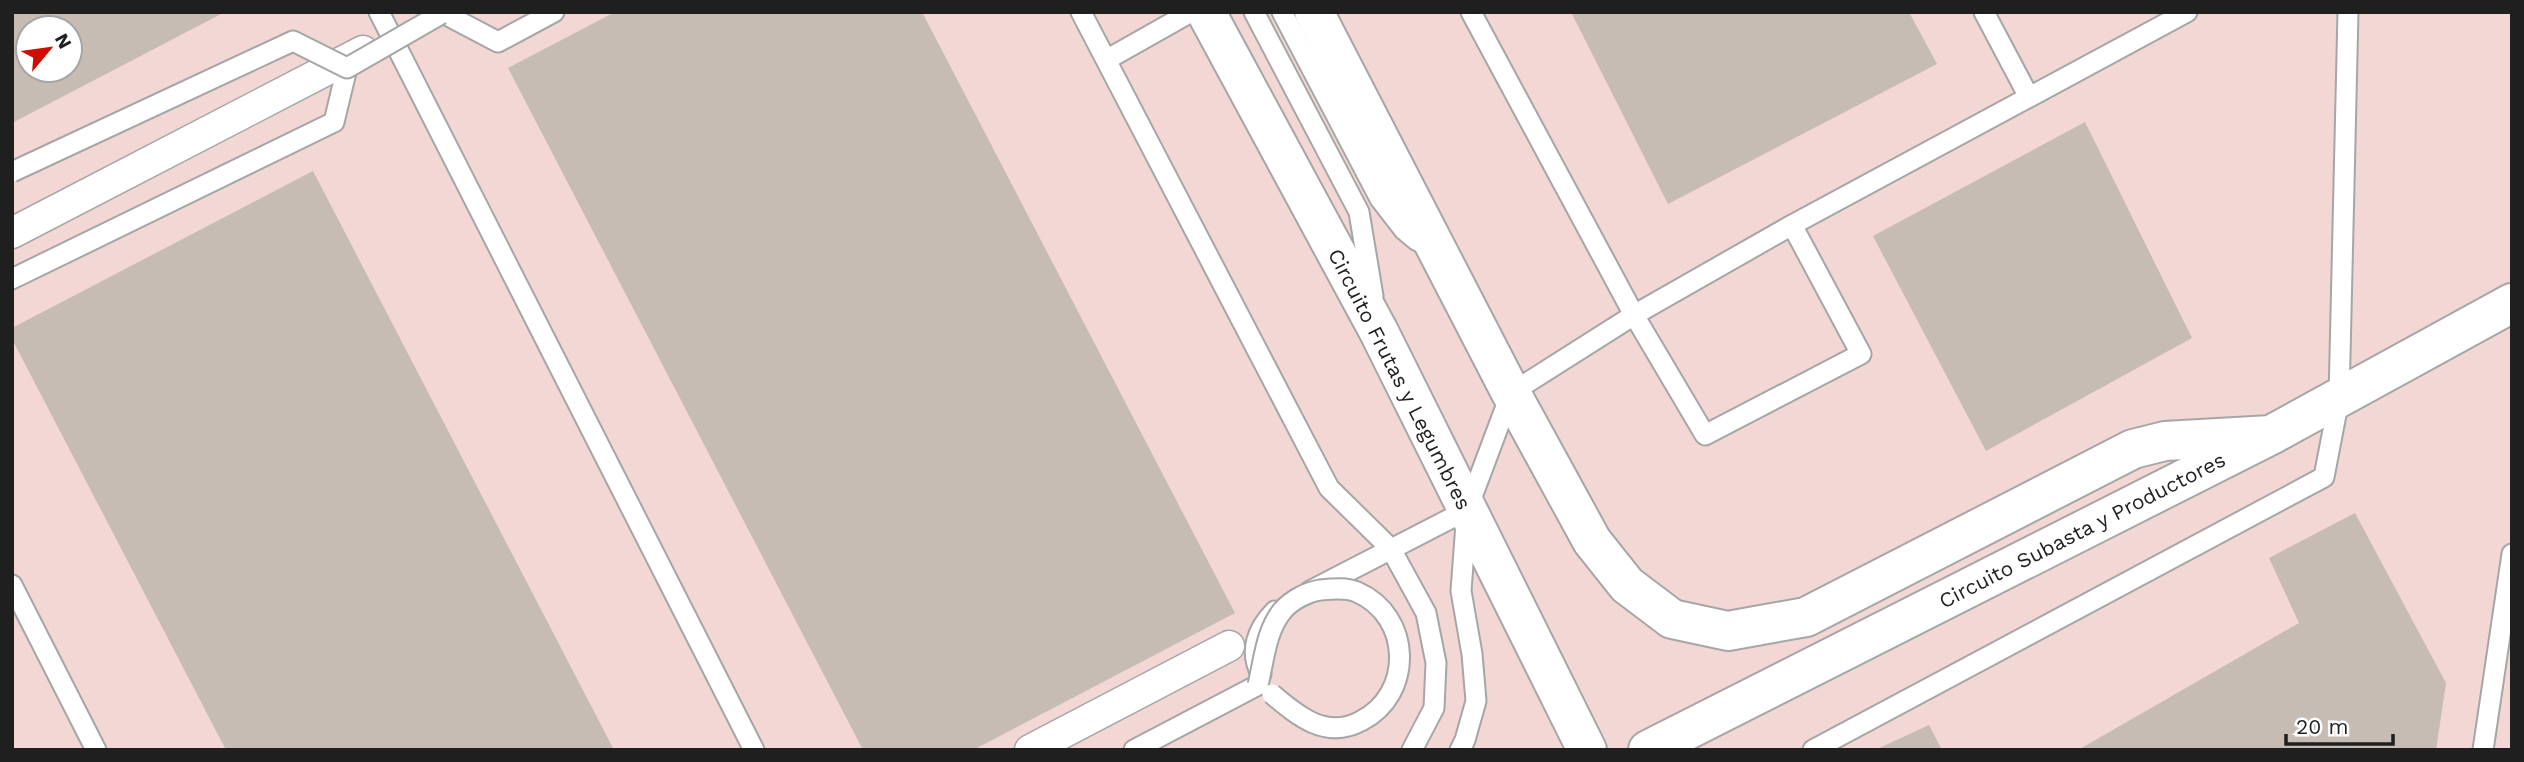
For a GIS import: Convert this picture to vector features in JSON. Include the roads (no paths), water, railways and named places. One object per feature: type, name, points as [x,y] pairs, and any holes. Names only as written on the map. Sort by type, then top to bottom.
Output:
[{"type":"street","name":"Circuito Frutas y Legumbres","points":[[1206,12],[1379,332],[1587,750]]},
{"type":"street","points":[[1314,12],[1511,393],[1592,541],[1627,585],[1672,619],[1728,631],[1806,617],[2133,449],[2165,441],[2271,435]]},
{"type":"street","points":[[12,233],[385,24],[440,13]]},
{"type":"street","name":"Circuito Subasta y Productores","points":[[1648,750],[2271,435],[2512,303]]},
{"type":"street","points":[[1031,750],[1229,646]]},
{"type":"lane","points":[[12,279],[334,122],[346,68],[440,13],[498,42],[554,12]]},
{"type":"lane","points":[[1081,12],[1329,488],[1391,550],[1426,613],[1436,663],[1434,708],[1412,750]]},
{"type":"lane","points":[[1106,60],[1191,12]]},
{"type":"lane","points":[[1254,12],[1359,212],[1379,332]]},
{"type":"lane","points":[[1282,12],[1380,199],[1404,230],[1416,240],[1436,249]]},
{"type":"lane","points":[[1471,12],[1634,315],[1705,435],[1861,354],[1792,225]]},
{"type":"lane","points":[[1984,12],[2029,97]]},
{"type":"lane","points":[[1460,750],[1476,701],[1472,654],[1461,591],[1467,510],[1511,393],[1634,315],[1792,225],[2186,12]]},
{"type":"lane","points":[[1813,750],[2324,477],[2339,399],[2348,12]]},
{"type":"lane","points":[[385,24],[754,750]]},
{"type":"lane","points":[[12,172],[293,41],[346,68]]},
{"type":"lane","points":[[1134,750],[1258,685],[1270,633],[1284,609],[1309,592],[1333,588],[1356,591],[1373,603],[1392,623],[1399,648],[1398,678],[1391,696],[1362,721],[1343,728],[1325,729],[1299,717],[1272,694],[1254,661],[1256,642],[1265,621],[1283,603],[1467,510]]},
{"type":"lane","points":[[2483,750],[2512,554]]},
{"type":"lane","points":[[12,585],[96,750]]}]
